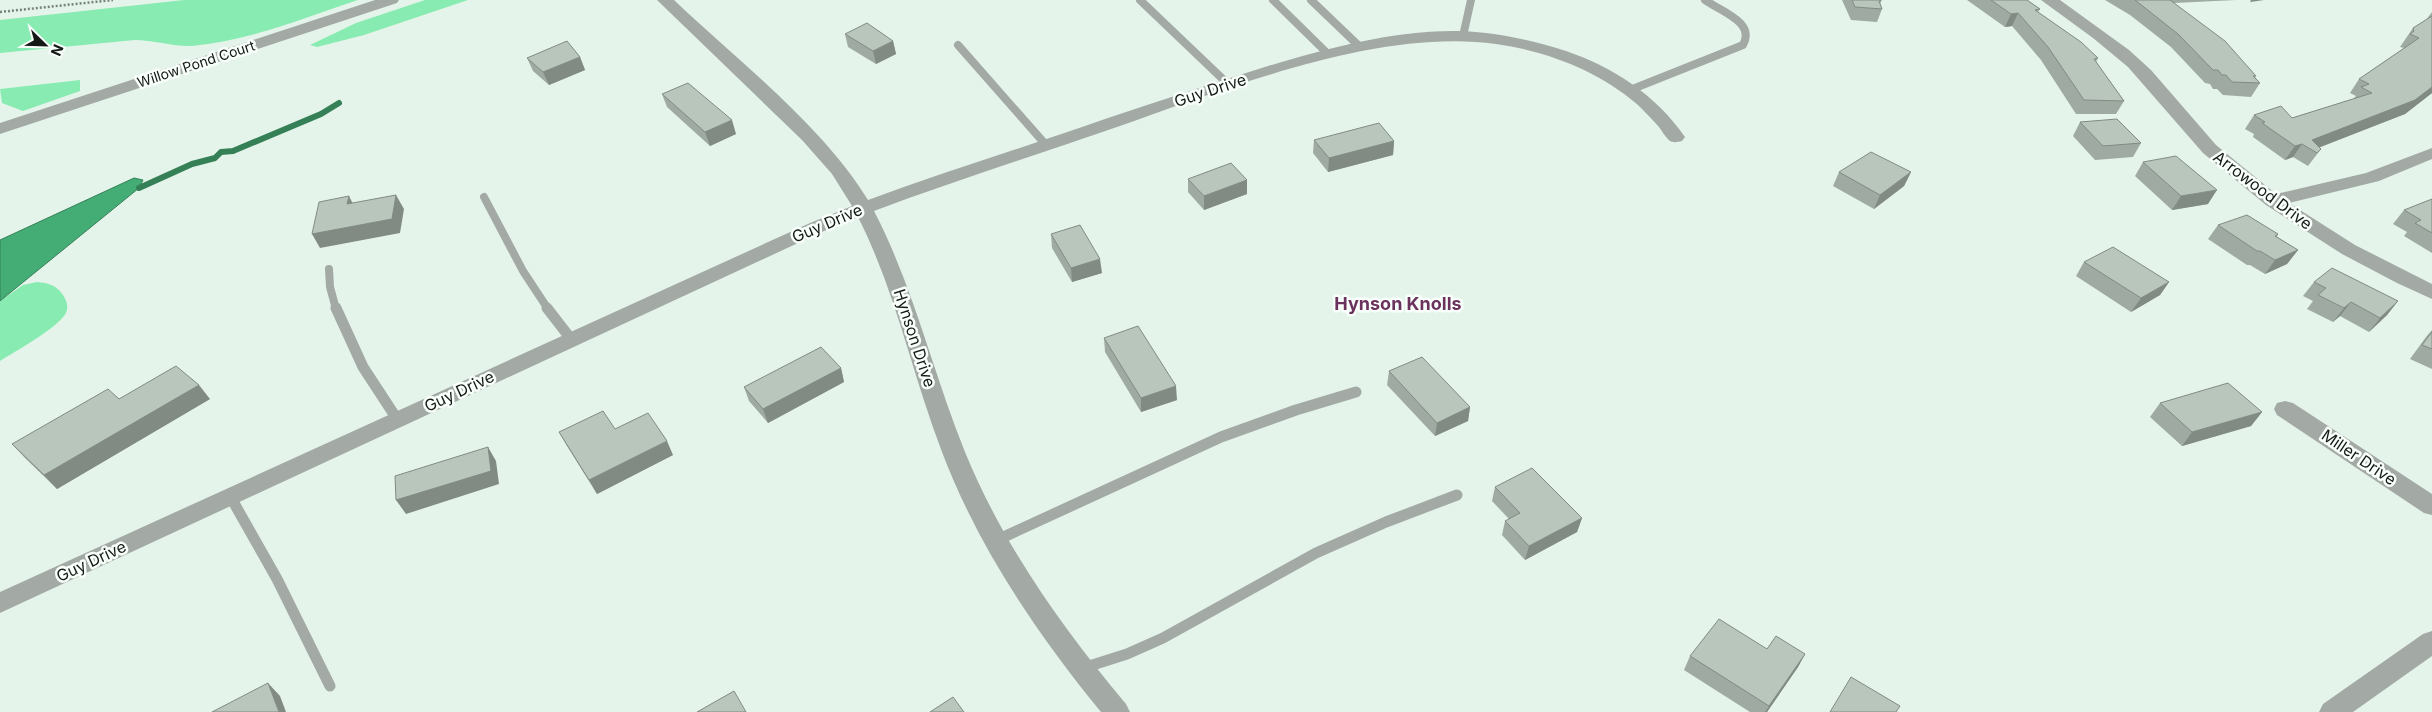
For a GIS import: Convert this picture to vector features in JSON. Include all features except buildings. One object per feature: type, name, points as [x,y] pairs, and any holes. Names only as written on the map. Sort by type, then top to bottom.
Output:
[{"type":"street","name":"Willow Pond Court","points":[[0,129],[391,0]]},
{"type":"street","name":"Hynson Drive","points":[[665,0],[797,124],[828,157],[863,208],[893,272],[940,416],[969,486],[997,540],[1059,640],[1080,669],[1117,712]]},
{"type":"street","name":"Arrowood Drive","points":[[2049,0],[2120,52],[2145,75],[2190,131],[2220,159],[2273,201],[2367,259],[2432,292]]},
{"type":"street","name":"Guy Drive","points":[[0,603],[817,227],[863,208],[1046,145],[1228,84],[1328,54],[1359,46],[1420,36],[1463,36],[1515,41],[1560,54],[1594,68],[1630,90],[1664,120],[1676,137]]},
{"type":"street","points":[[2273,201],[2372,177],[2432,153]]},
{"type":"street","name":"Miller Drive","points":[[2285,409],[2432,506]]},
{"type":"street","points":[[2332,712],[2432,642]]},
{"type":"lane","points":[[1140,0],[1228,84]]},
{"type":"lane","points":[[1273,0],[1328,54]]},
{"type":"lane","points":[[1311,0],[1359,46]]},
{"type":"lane","points":[[1463,36],[1471,0]]},
{"type":"lane","points":[[1630,90],[1743,45],[1748,39],[1749,32],[1744,26],[1705,0]]},
{"type":"lane","points":[[958,44],[1046,145]]},
{"type":"lane","points":[[484,197],[514,256],[547,312],[571,339]]},
{"type":"lane","points":[[329,269],[329,283],[333,305],[373,386],[397,419]]},
{"type":"lane","points":[[997,540],[1221,438],[1296,410],[1356,392]]},
{"type":"lane","points":[[1080,669],[1127,654],[1163,638],[1316,553],[1386,522],[1457,495]]},
{"type":"lane","points":[[230,496],[278,579],[330,686]]},
{"type":"path","points":[[0,12],[113,0]]},
{"type":"shaded area","points":[[184,0],[358,0],[276,28],[213,43],[186,46],[135,40],[0,53],[0,20]]},
{"type":"shaded area","points":[[425,0],[468,0],[364,35],[317,47],[310,45],[356,23]]},
{"type":"shaded area","points":[[80,80],[80,91],[23,111],[2,103],[0,89]]},
{"type":"shaded area","points":[[134,178],[143,180],[139,188],[0,301],[0,240]]},
{"type":"shaded area","points":[[37,282],[49,284],[58,289],[66,300],[67,310],[64,316],[48,330],[0,361],[0,301],[23,285]]},
{"type":"waterway","points":[[139,188],[192,164],[215,158],[221,152],[233,151],[321,114],[339,103]]},
{"type":"district","name":"Hynson Knolls","points":[[1398,304]]}]
